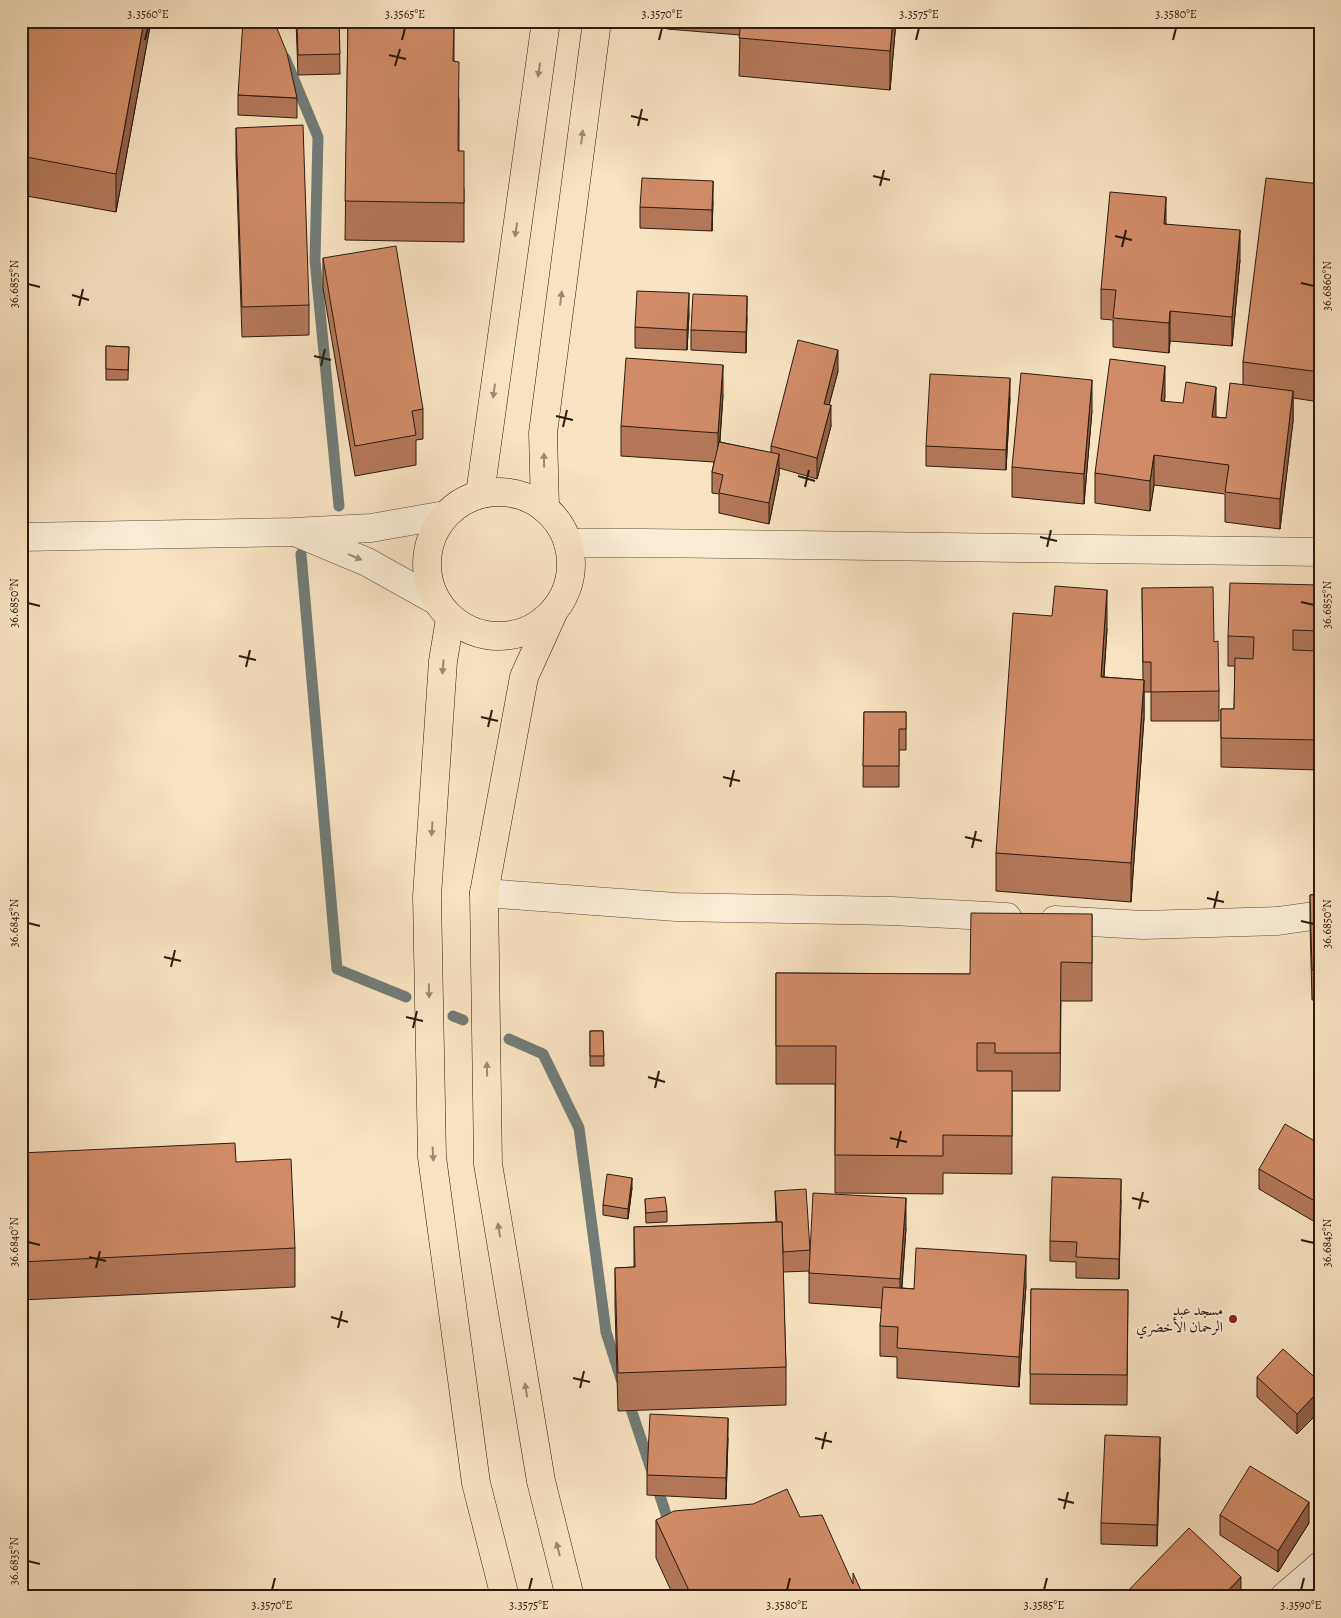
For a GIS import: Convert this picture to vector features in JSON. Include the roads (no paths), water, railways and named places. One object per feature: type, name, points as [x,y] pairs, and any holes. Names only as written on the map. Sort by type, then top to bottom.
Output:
[{"type":"highway","points":[[480,494],[546,21]]},
{"type":"highway","points":[[545,508],[543,432],[597,21]]},
{"type":"highway","points":[[505,1597],[476,1483],[432,1157],[427,896],[444,661],[443,610],[427,579],[426,556],[433,533],[446,515],[462,502],[480,494],[503,492],[525,497],[545,508],[559,524],[568,543],[572,568],[566,592],[553,613],[524,677],[484,893],[488,1164],[541,1481],[570,1597]]},
{"type":"highway","points":[[443,610],[475,633],[503,637],[530,630],[553,613]]},
{"type":"street","points":[[21,536],[294,532],[371,528],[446,515]]},
{"type":"street","points":[[294,532],[367,562],[443,610]]},
{"type":"street","points":[[568,543],[1320,552]]},
{"type":"street","points":[[484,893],[676,907],[892,911],[1143,925],[1278,921],[1320,915]]},
{"type":"street","points":[[1284,1597],[1320,1566]]},
{"type":"waterway","points":[[285,58],[318,137],[315,260],[339,506]]},
{"type":"waterway","points":[[301,554],[337,969],[406,997]]},
{"type":"waterway","points":[[453,1016],[463,1020]]},
{"type":"waterway","points":[[509,1039],[543,1054],[579,1128],[606,1332],[621,1379]]},
{"type":"waterway","points":[[627,1397],[671,1529]]},
{"type":"place","name":"مسجد عبد الرحمان الأخضري","points":[[1233,1319]]}]
